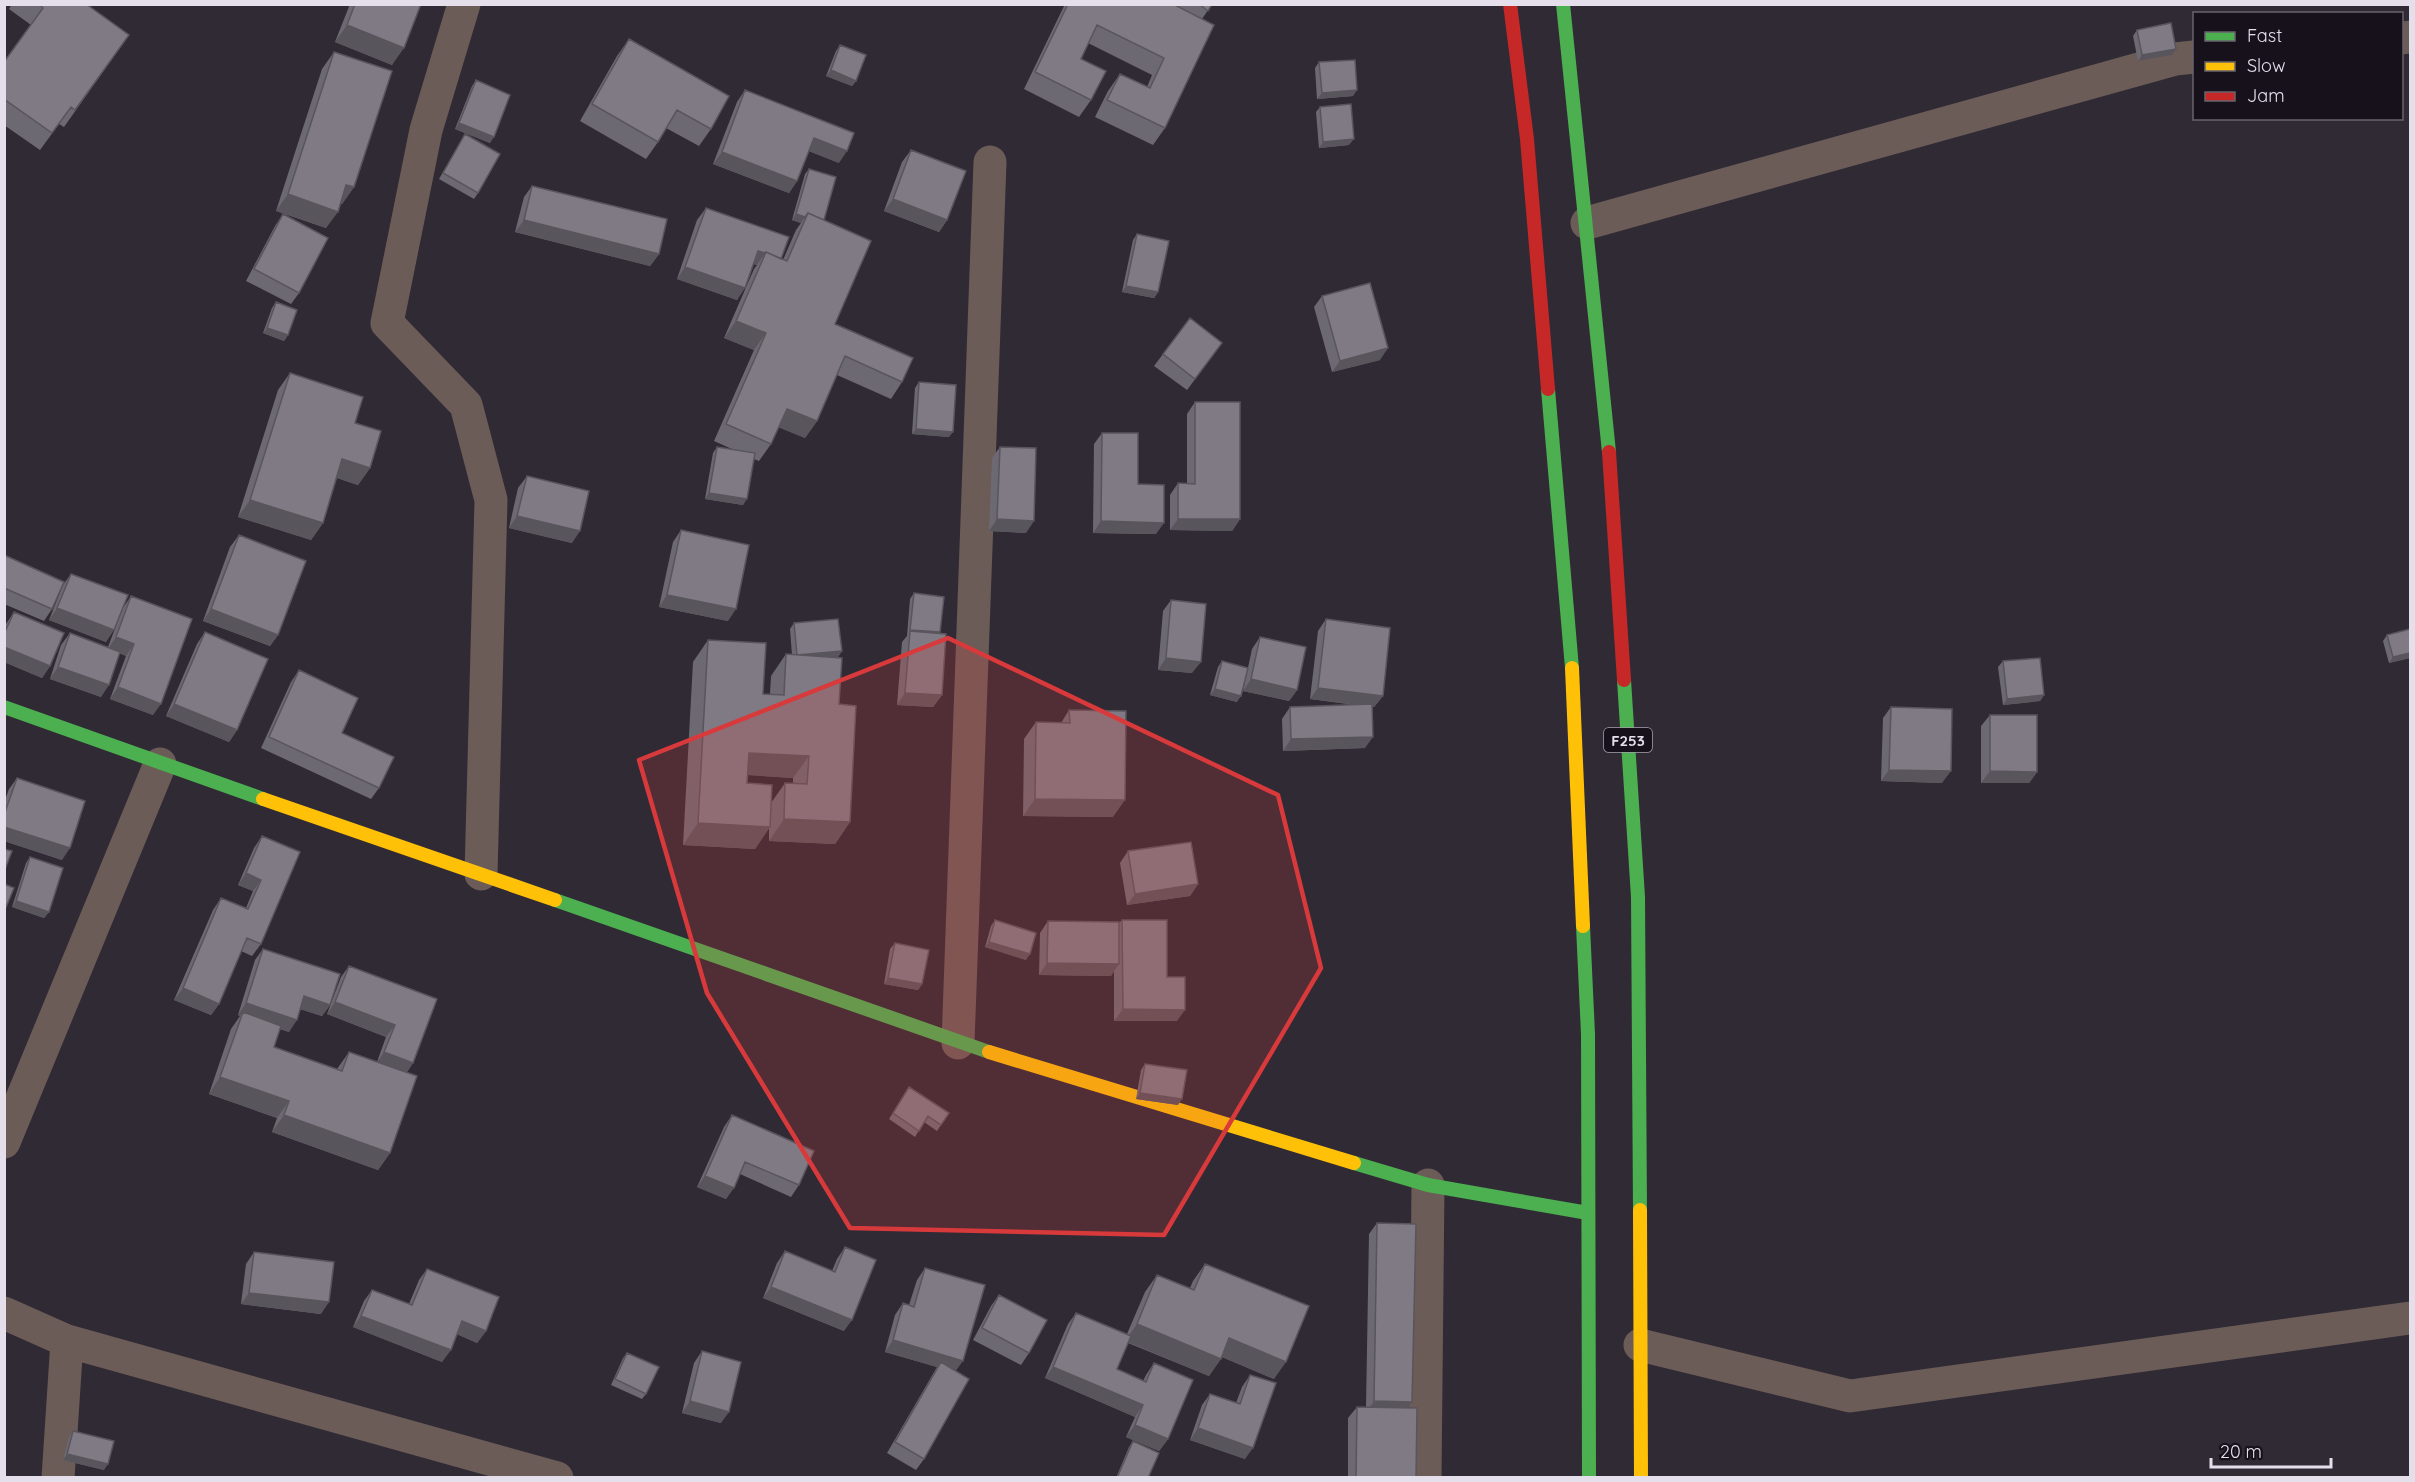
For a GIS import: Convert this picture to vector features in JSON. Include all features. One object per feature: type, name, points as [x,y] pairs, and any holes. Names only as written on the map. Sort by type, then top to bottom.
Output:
[{"type":"main road","points":[[1510,4],[1527,139],[1572,664],[1588,1034],[1589,1478]]},
{"type":"main road","name":"F253","points":[[1563,4],[1611,469],[1638,897],[1641,1478]]},
{"type":"main road","points":[[4,707],[160,764],[482,874],[958,1043],[1428,1185],[1588,1213]]},
{"type":"street","points":[[464,4],[426,130],[387,323],[466,405],[491,500],[482,874]]},
{"type":"street","points":[[1587,223],[2164,62],[2193,57]]},
{"type":"street","points":[[958,1043],[990,162]]},
{"type":"street","points":[[4,1142],[160,764]]},
{"type":"street","points":[[1425,1478],[1428,1185]]},
{"type":"street","points":[[4,1313],[67,1341],[557,1478]]},
{"type":"street","points":[[1640,1345],[1850,1396],[2410,1318]]},
{"type":"street","points":[[58,1478],[67,1341]]},
{"type":"highlighted area","points":[[948,638],[1278,795],[1321,968],[1164,1235],[850,1228],[707,993],[639,760]]},
{"type":"building","points":[[39,4],[86,4],[129,35],[75,110],[71,107],[52,133],[4,99],[4,62],[43,8]]},
{"type":"building","points":[[355,4],[421,4],[404,48],[347,25]]},
{"type":"building","points":[[1068,4],[1173,4],[1214,25],[1165,128],[1107,100],[1120,74],[1150,88],[1164,58],[1097,25],[1081,59],[1106,71],[1091,100],[1035,72]]},
{"type":"building","points":[[1199,4],[1212,4],[1208,11]]},
{"type":"building","points":[[2171,23],[2176,49],[2142,55],[2137,30]]},
{"type":"building","points":[[629,39],[729,96],[711,129],[677,110],[658,142],[592,104]]},
{"type":"building","points":[[840,45],[866,55],[856,81],[831,70]]},
{"type":"building","points":[[334,52],[392,71],[354,187],[346,185],[338,212],[288,194]]},
{"type":"building","points":[[1355,60],[1357,90],[1322,93],[1319,62]]},
{"type":"building","points":[[476,80],[510,95],[494,137],[459,123]]},
{"type":"building","points":[[745,90],[854,133],[847,151],[814,138],[797,181],[722,152]]},
{"type":"building","points":[[1351,104],[1354,139],[1323,142],[1320,107]]},
{"type":"building","points":[[465,134],[500,154],[478,193],[443,173]]},
{"type":"building","points":[[911,150],[966,171],[947,220],[893,199]]},
{"type":"building","points":[[809,169],[836,177],[824,220],[808,213],[805,217],[796,214]]},
{"type":"building","points":[[532,186],[667,219],[659,254],[524,220]]},
{"type":"building","points":[[706,208],[789,237],[781,259],[758,251],[745,288],[685,267]]},
{"type":"building","points":[[808,213],[871,241],[835,324],[913,358],[902,382],[845,356],[817,421],[787,409],[771,444],[726,424],[766,333],[736,321],[766,252],[787,261]]},
{"type":"building","points":[[283,214],[328,238],[299,293],[254,269]]},
{"type":"building","points":[[1137,234],[1169,241],[1158,292],[1126,286]]},
{"type":"building","points":[[1370,283],[1388,348],[1340,361],[1322,296]]},
{"type":"building","points":[[276,302],[297,310],[288,335],[267,328]]},
{"type":"building","points":[[1190,318],[1222,343],[1195,379],[1163,354]]},
{"type":"building","points":[[290,373],[363,397],[355,423],[381,431],[370,468],[342,459],[323,523],[250,500]]},
{"type":"building","points":[[919,382],[956,385],[953,432],[916,429]]},
{"type":"building","points":[[1195,402],[1240,402],[1240,519],[1178,519],[1178,483],[1195,484]]},
{"type":"building","points":[[1102,433],[1138,433],[1138,484],[1164,485],[1164,523],[1101,521]]},
{"type":"building","points":[[717,447],[755,453],[747,499],[709,493]]},
{"type":"building","points":[[1000,447],[1036,448],[1034,521],[997,519]]},
{"type":"building","points":[[527,476],[589,491],[580,531],[517,516]]},
{"type":"building","points":[[681,530],[749,545],[736,609],[667,595]]},
{"type":"building","points":[[239,535],[306,561],[278,635],[211,609]]},
{"type":"building","points":[[4,555],[64,582],[52,609],[4,588]]},
{"type":"building","points":[[71,574],[128,595],[114,630],[57,608]]},
{"type":"building","points":[[914,593],[944,597],[940,632],[910,630]]},
{"type":"building","points":[[131,596],[192,619],[161,704],[118,687],[134,644],[116,637]]},
{"type":"building","points":[[1171,600],[1206,604],[1201,662],[1166,658]]},
{"type":"building","points":[[14,612],[64,633],[50,666],[4,647],[4,634]]},
{"type":"building","points":[[838,619],[842,651],[797,655],[794,623]]},
{"type":"building","points":[[1326,619],[1390,628],[1383,696],[1318,688]]},
{"type":"building","points":[[2410,629],[2410,653],[2393,657],[2387,635]]},
{"type":"building","points":[[910,631],[946,634],[942,695],[905,693]]},
{"type":"building","points":[[205,632],[268,659],[237,730],[174,704]]},
{"type":"building","points":[[70,633],[120,652],[109,685],[58,667]]},
{"type":"building","points":[[1260,637],[1306,647],[1297,690],[1251,679]]},
{"type":"building","points":[[708,640],[766,643],[763,694],[784,695],[786,654],[842,658],[839,704],[856,706],[850,822],[784,819],[785,783],[807,784],[809,756],[749,753],[747,783],[772,785],[770,827],[698,823]]},
{"type":"building","points":[[2040,658],[2044,695],[2007,699],[2003,661]]},
{"type":"building","points":[[1222,661],[1248,668],[1241,696],[1215,689]]},
{"type":"building","points":[[299,670],[358,698],[342,733],[394,757],[379,788],[269,737]]},
{"type":"building","points":[[1372,704],[1373,737],[1291,739],[1290,707]]},
{"type":"building","points":[[1891,707],[1952,709],[1951,771],[1889,770]]},
{"type":"building","points":[[1069,710],[1126,711],[1125,800],[1035,799],[1036,722],[1070,723]]},
{"type":"building","points":[[1990,715],[2037,715],[2037,772],[1990,771]]},
{"type":"building","points":[[17,778],[85,801],[70,848],[4,827],[4,815]]},
{"type":"building","points":[[262,836],[300,852],[261,944],[247,938],[219,1004],[183,988],[221,898],[248,909],[261,880],[246,873]]},
{"type":"building","points":[[1191,842],[1198,884],[1135,894],[1128,851]]},
{"type":"building","points":[[4,849],[12,851],[4,872]]},
{"type":"building","points":[[30,857],[63,868],[49,912],[16,901]]},
{"type":"building","points":[[4,884],[14,888],[4,912]]},
{"type":"building","points":[[995,920],[1036,933],[1030,954],[989,942]]},
{"type":"building","points":[[1122,920],[1167,920],[1167,977],[1185,977],[1185,1010],[1123,1009]]},
{"type":"building","points":[[1048,921],[1119,922],[1119,964],[1047,963]]},
{"type":"building","points":[[895,943],[929,950],[922,984],[888,978]]},
{"type":"building","points":[[263,949],[340,974],[330,1005],[304,996],[297,1020],[246,1003]]},
{"type":"building","points":[[349,966],[437,999],[413,1063],[384,1052],[395,1025],[335,1002]]},
{"type":"building","points":[[243,1012],[281,1026],[274,1047],[342,1071],[349,1052],[417,1076],[390,1153],[284,1115],[289,1101],[220,1077]]},
{"type":"building","points":[[1145,1064],[1187,1070],[1182,1099],[1140,1093]]},
{"type":"building","points":[[909,1087],[949,1113],[941,1125],[928,1116],[919,1131],[893,1113]]},
{"type":"building","points":[[732,1115],[814,1151],[799,1185],[745,1162],[734,1188],[705,1176]]},
{"type":"building","points":[[1377,1223],[1416,1224],[1412,1402],[1374,1401]]},
{"type":"building","points":[[845,1247],[876,1260],[852,1320],[771,1287],[785,1251],[835,1272]]},
{"type":"building","points":[[254,1252],[334,1262],[329,1302],[249,1293]]},
{"type":"building","points":[[1205,1264],[1309,1306],[1286,1362],[1229,1338],[1221,1359],[1137,1324],[1157,1275],[1194,1290]]},
{"type":"building","points":[[925,1268],[985,1285],[963,1361],[893,1340],[903,1303],[914,1307]]},
{"type":"building","points":[[427,1269],[499,1297],[486,1331],[462,1321],[451,1350],[361,1316],[372,1290],[412,1305]]},
{"type":"building","points":[[999,1295],[1047,1320],[1029,1353],[982,1328]]},
{"type":"building","points":[[1076,1313],[1131,1336],[1117,1369],[1146,1382],[1154,1363],[1193,1380],[1168,1439],[1135,1425],[1143,1405],[1053,1367]]},
{"type":"building","points":[[702,1351],[741,1362],[729,1412],[690,1401]]},
{"type":"building","points":[[627,1353],[659,1367],[646,1394],[615,1379]]},
{"type":"building","points":[[941,1362],[969,1379],[924,1459],[895,1442]]},
{"type":"building","points":[[1250,1375],[1276,1383],[1253,1448],[1198,1428],[1210,1394],[1240,1404]]},
{"type":"building","points":[[1357,1407],[1417,1408],[1416,1478],[1356,1478]]},
{"type":"building","points":[[73,1431],[114,1441],[108,1464],[67,1454]]},
{"type":"building","points":[[1133,1441],[1159,1453],[1148,1478],[1117,1478]]},
{"type":"traffic: fast","points":[[1563,4],[1609,452]]},
{"type":"traffic: fast","points":[[1548,389],[1572,668]]},
{"type":"traffic: fast","points":[[1624,680],[1638,897],[1640,1210]]},
{"type":"traffic: fast","points":[[4,707],[263,799]]},
{"type":"traffic: fast","points":[[555,900],[989,1052]]},
{"type":"traffic: fast","points":[[1583,926],[1588,1034],[1589,1478]]},
{"type":"traffic: fast","points":[[1354,1163],[1428,1185],[1588,1213]]},
{"type":"traffic: slow","points":[[1572,668],[1583,926]]},
{"type":"traffic: slow","points":[[263,799],[555,900]]},
{"type":"traffic: slow","points":[[989,1052],[1354,1163]]},
{"type":"traffic: slow","points":[[1640,1210],[1641,1478]]},
{"type":"traffic: jam","points":[[1510,4],[1527,139],[1548,389]]},
{"type":"traffic: jam","points":[[1609,452],[1624,680]]}]
